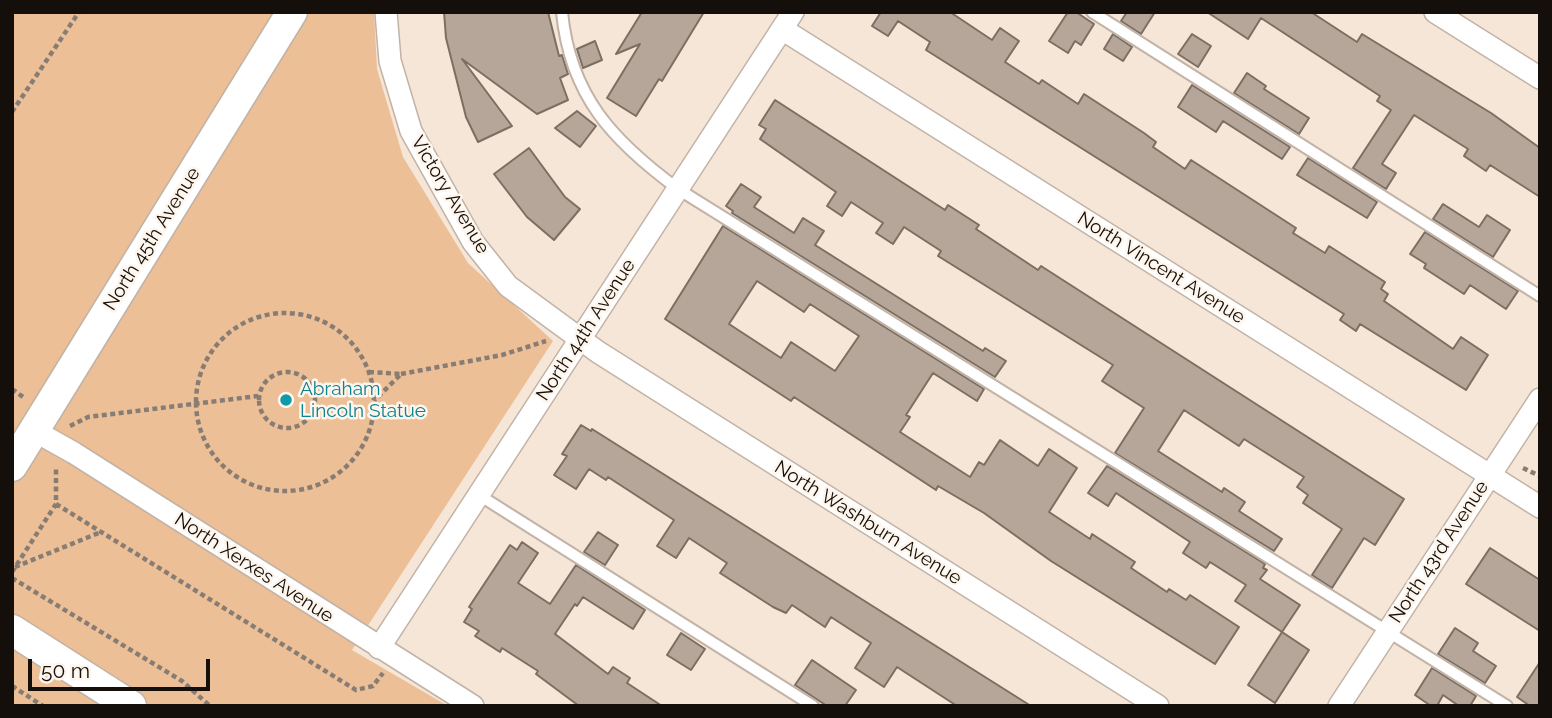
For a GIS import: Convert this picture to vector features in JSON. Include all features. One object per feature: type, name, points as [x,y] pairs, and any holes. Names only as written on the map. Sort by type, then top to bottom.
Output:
[{"type":"street","name":"North 45th Avenue","points":[[12,466],[292,12]]},
{"type":"street","name":"Victory Avenue","points":[[386,12],[390,61],[411,131],[440,187],[473,242],[509,286],[579,339]]},
{"type":"street","points":[[1435,12],[1540,78]]},
{"type":"street","name":"North 44th Avenue","points":[[387,653],[479,495],[787,21]]},
{"type":"street","name":"North Vincent Avenue","points":[[787,21],[1540,507]]},
{"type":"street","name":"North Washburn Avenue","points":[[579,339],[1158,706]]},
{"type":"street","name":"North 43rd Avenue","points":[[1339,706],[1540,399]]},
{"type":"street","name":"North Xerxes Avenue","points":[[33,430],[74,453],[473,706]]},
{"type":"street","points":[[12,630],[131,706]]},
{"type":"lane","points":[[562,12],[565,39],[583,93],[631,154],[678,189],[1507,706]]},
{"type":"lane","points":[[1092,12],[1540,296]]},
{"type":"lane","points":[[479,495],[813,706]]},
{"type":"path","points":[[12,112],[79,12]]},
{"type":"path","points":[[292,312],[320,320],[337,329],[354,345],[369,372],[374,401],[373,419],[363,445],[344,469],[322,483],[282,491],[254,486],[224,468],[203,439],[195,402],[200,374],[215,347],[243,323],[267,314],[292,312]]},
{"type":"path","points":[[369,372],[401,374],[502,355],[538,344]]},
{"type":"path","points":[[287,372],[305,378],[314,392],[315,402],[307,420],[290,428],[281,428],[263,417],[258,396],[268,378],[287,372]]},
{"type":"path","points":[[374,401],[401,374]]},
{"type":"path","points":[[12,389],[28,400]]},
{"type":"path","points":[[68,427],[89,417],[258,396]]},
{"type":"path","points":[[14,570],[56,504],[57,467]]},
{"type":"path","points":[[1523,468],[1540,476]]},
{"type":"path","points":[[56,504],[356,690],[373,685],[387,653]]},
{"type":"path","points":[[14,570],[102,532]]},
{"type":"path","points":[[12,578],[182,681],[210,706]]},
{"type":"path","points":[[12,686],[43,706]]},
{"type":"shaded area","points":[[12,12],[374,12],[377,69],[403,157],[468,263],[553,341],[352,650],[448,706],[12,706]]},
{"type":"building","points":[[444,12],[548,12],[559,56],[562,55],[568,74],[560,78],[568,100],[537,114],[462,59],[512,126],[478,142],[466,117],[446,38]]},
{"type":"building","points":[[642,12],[704,12],[662,81],[659,79],[636,116],[607,98],[640,44],[616,54]]},
{"type":"building","points":[[881,12],[950,12],[992,40],[1000,28],[1019,41],[1005,62],[1039,84],[1042,80],[1078,104],[1084,94],[1144,133],[1156,142],[1153,147],[1185,169],[1191,160],[1296,228],[1293,233],[1325,253],[1329,246],[1385,282],[1381,289],[1388,294],[1384,301],[1453,349],[1461,337],[1488,355],[1466,390],[1360,324],[1356,331],[1340,320],[1344,314],[926,50],[930,42],[898,21],[888,36],[872,26]]},
{"type":"building","points":[[1068,12],[1076,12],[1094,24],[1081,45],[1075,41],[1068,53],[1049,41]]},
{"type":"building","points":[[1127,12],[1155,12],[1141,34],[1121,21]]},
{"type":"building","points":[[1207,12],[1311,12],[1357,42],[1362,34],[1491,113],[1540,148],[1540,197],[1490,165],[1486,171],[1464,156],[1468,149],[1414,115],[1382,164],[1396,173],[1386,189],[1353,168],[1391,110],[1377,101],[1380,96],[1261,18],[1248,39]]},
{"type":"building","points":[[1113,34],[1132,47],[1123,61],[1104,49]]},
{"type":"building","points":[[1192,34],[1211,46],[1198,67],[1178,54]]},
{"type":"building","points":[[595,41],[602,60],[583,68],[577,49]]},
{"type":"building","points":[[1247,73],[1266,86],[1264,89],[1309,118],[1299,134],[1234,93]]},
{"type":"building","points":[[1192,85],[1290,147],[1282,159],[1223,121],[1216,132],[1178,107]]},
{"type":"building","points":[[775,100],[945,210],[948,205],[979,225],[976,229],[1038,270],[1041,266],[1404,499],[1375,545],[1364,538],[1332,588],[1312,575],[1342,529],[1303,503],[1308,495],[1297,487],[1304,477],[1244,439],[1239,446],[1184,410],[1158,451],[1222,492],[1224,488],[1245,502],[1239,511],[1282,539],[1274,551],[1115,453],[1144,408],[1102,381],[1113,365],[938,256],[941,251],[904,227],[893,244],[876,233],[883,223],[851,202],[842,216],[827,206],[836,192],[760,139],[766,129],[759,125]]},
{"type":"building","points":[[577,111],[596,126],[580,147],[555,128]]},
{"type":"building","points":[[529,148],[565,197],[580,209],[554,240],[527,217],[494,174]]},
{"type":"building","points":[[1308,158],[1377,202],[1367,218],[1297,175]]},
{"type":"building","points":[[741,184],[761,197],[754,207],[794,233],[803,218],[824,231],[815,245],[983,351],[985,348],[1006,361],[995,377],[732,213],[726,206]]},
{"type":"building","points":[[1443,204],[1479,227],[1487,215],[1510,230],[1493,257],[1433,219]]},
{"type":"building","points":[[723,226],[984,389],[977,401],[933,373],[906,415],[910,417],[900,432],[970,477],[979,462],[984,465],[1000,440],[1038,466],[1049,449],[1077,468],[1049,512],[1090,539],[1092,534],[1135,562],[1131,568],[1167,592],[1169,589],[1186,600],[1190,595],[1239,627],[1215,664],[1051,561],[984,513],[938,486],[936,490],[794,397],[791,401],[665,319]],"holes":[[[757,281],[804,312],[810,304],[859,336],[835,371],[791,342],[781,358],[729,324]]]},
{"type":"building","points":[[1425,232],[1518,291],[1506,309],[1470,285],[1464,294],[1424,268],[1426,264],[1410,254]]},
{"type":"building","points":[[581,425],[591,431],[592,429],[1031,706],[957,706],[897,667],[884,687],[855,668],[871,643],[831,617],[825,627],[792,605],[786,613],[773,607],[720,573],[727,563],[689,538],[676,558],[657,546],[674,520],[608,477],[606,480],[589,469],[576,489],[554,475],[567,456],[562,454]]},
{"type":"building","points":[[1107,466],[1265,564],[1263,568],[1267,570],[1260,579],[1300,605],[1282,632],[1235,601],[1246,585],[1210,562],[1206,568],[1183,553],[1190,542],[1116,493],[1108,506],[1088,493]]},
{"type":"building","points":[[598,532],[618,545],[605,565],[584,552]]},
{"type":"building","points":[[522,542],[538,553],[518,583],[550,604],[576,565],[645,610],[633,629],[583,597],[577,606],[575,604],[555,634],[608,674],[613,667],[630,678],[627,683],[662,706],[579,706],[536,674],[538,671],[502,648],[500,652],[475,636],[479,631],[464,622],[472,609],[469,607],[510,545],[517,550]]},
{"type":"building","points":[[1490,548],[1540,580],[1540,631],[1466,584]]},
{"type":"building","points":[[1455,628],[1478,643],[1473,651],[1496,666],[1485,683],[1438,654]]},
{"type":"building","points":[[1282,632],[1309,650],[1275,703],[1248,685]]},
{"type":"building","points":[[681,633],[705,649],[691,670],[667,655]]},
{"type":"building","points":[[812,660],[856,690],[845,706],[827,706],[795,685]]},
{"type":"building","points":[[1540,662],[1540,706],[1530,706],[1517,697]]},
{"type":"building","points":[[1432,668],[1476,696],[1470,706],[1459,706],[1443,695],[1437,706],[1431,706],[1415,695]]},
{"type":"place","name":"Abraham Lincoln Statue","points":[[286,400]]}]
